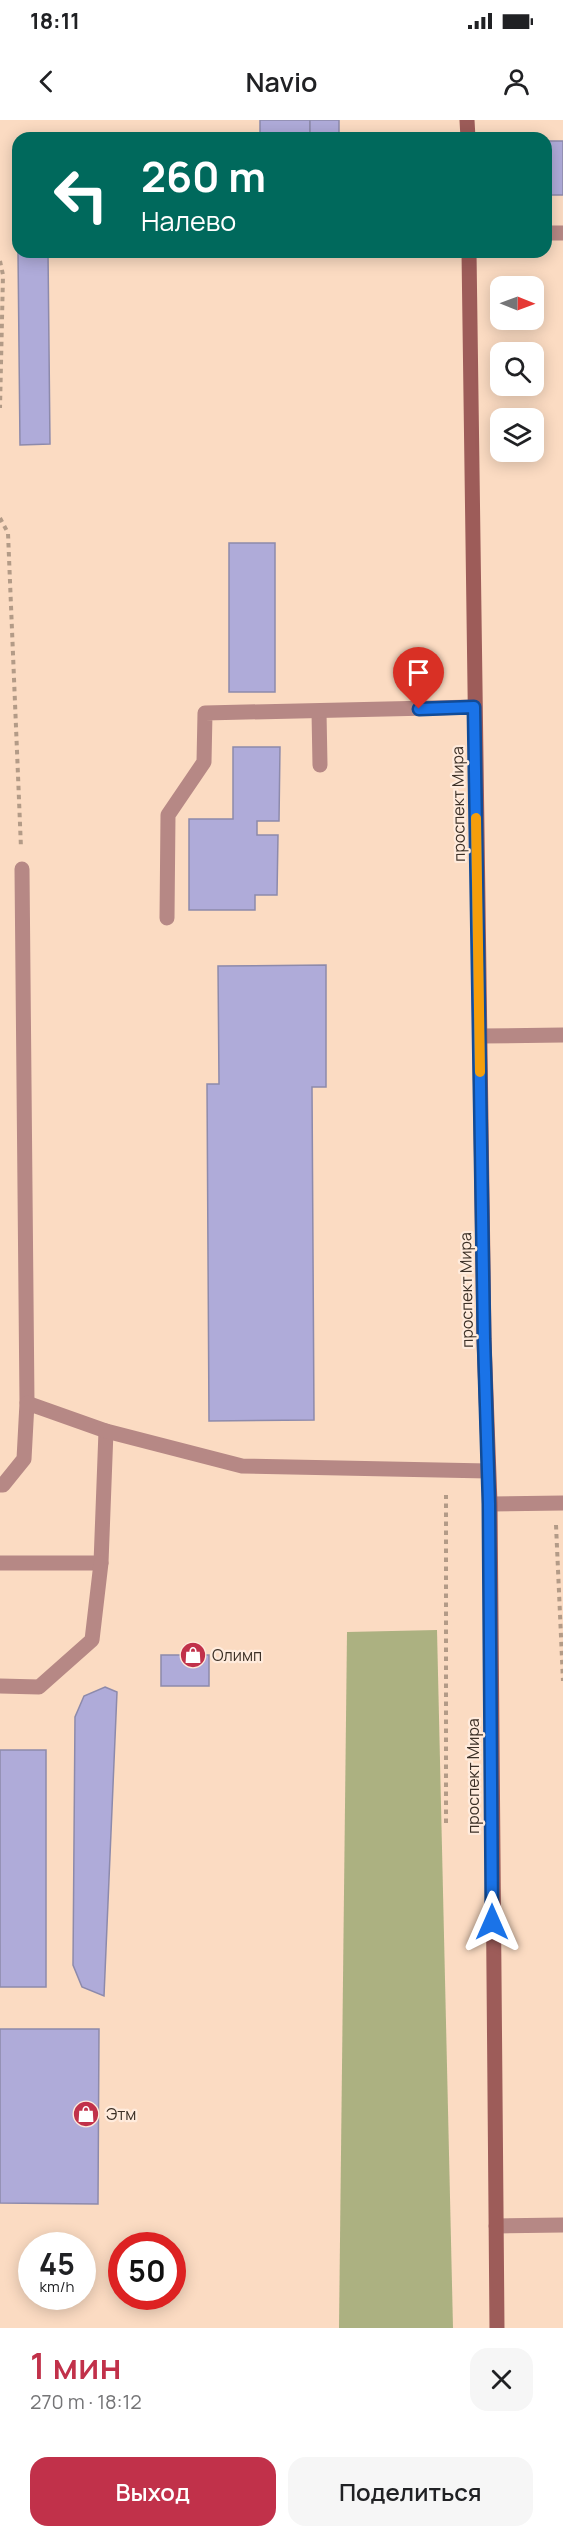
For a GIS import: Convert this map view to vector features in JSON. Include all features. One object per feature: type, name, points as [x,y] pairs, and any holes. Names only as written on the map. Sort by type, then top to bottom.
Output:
[{"type":"main road","name":"проспект Мира","points":[[470,258],[474,707],[489,1504],[497,2328]]},
{"type":"street","points":[[167,918],[168,814],[204,762],[205,712],[318,712],[474,707]]},
{"type":"street","points":[[318,712],[320,765]]},
{"type":"street","points":[[0,1485],[3,1485],[24,1459],[27,1403],[22,869]]},
{"type":"street","points":[[480,1036],[563,1035]]},
{"type":"street","points":[[27,1403],[106,1431],[242,1466],[488,1471]]},
{"type":"street","points":[[0,1686],[39,1687],[92,1640],[101,1563],[106,1431]]},
{"type":"street","points":[[489,1504],[559,1503]]},
{"type":"street","points":[[0,1563],[101,1563]]},
{"type":"street","points":[[496,2226],[563,2225]]},
{"type":"path","points":[[0,261],[3,275],[0,408]]},
{"type":"path","points":[[0,518],[8,533],[22,869]]},
{"type":"path","points":[[446,1495],[446,1823]]},
{"type":"path","points":[[559,1503],[563,1681]]},
{"type":"green space","points":[[437,1630],[453,2328],[339,2328],[347,1632]]},
{"type":"building","points":[[260,120],[310,120],[310,132],[260,132]]},
{"type":"building","points":[[310,120],[339,120],[339,132],[310,132]]},
{"type":"building","points":[[552,141],[563,141],[563,195],[552,195]]},
{"type":"building","points":[[18,258],[48,258],[50,444],[20,445]]},
{"type":"building","points":[[229,543],[275,543],[275,692],[229,692]]},
{"type":"building","points":[[233,747],[280,747],[279,821],[257,821],[257,835],[278,835],[277,895],[255,895],[255,910],[189,910],[189,819],[233,819]]},
{"type":"building","points":[[326,965],[326,1087],[312,1087],[314,1420],[209,1421],[207,1084],[219,1084],[218,966]]},
{"type":"building","points":[[161,1655],[209,1655],[209,1686],[161,1686]]},
{"type":"building","points":[[105,1687],[117,1692],[104,1996],[82,1987],[73,1965],[75,1717],[84,1696]]},
{"type":"building","points":[[0,1750],[46,1750],[46,1987],[0,1987]]},
{"type":"building","points":[[0,2029],[99,2029],[98,2204],[0,2203]]},
{"type":"slow traffic","points":[[476,818],[480,1072]]},
{"type":"place","name":"Олимп","points":[[193,1655]]},
{"type":"place","name":"Этм","points":[[86,2114]]},
{"type":"route","points":[[419,709],[474,707],[484,1339],[489,1504],[492,1922]]}]
